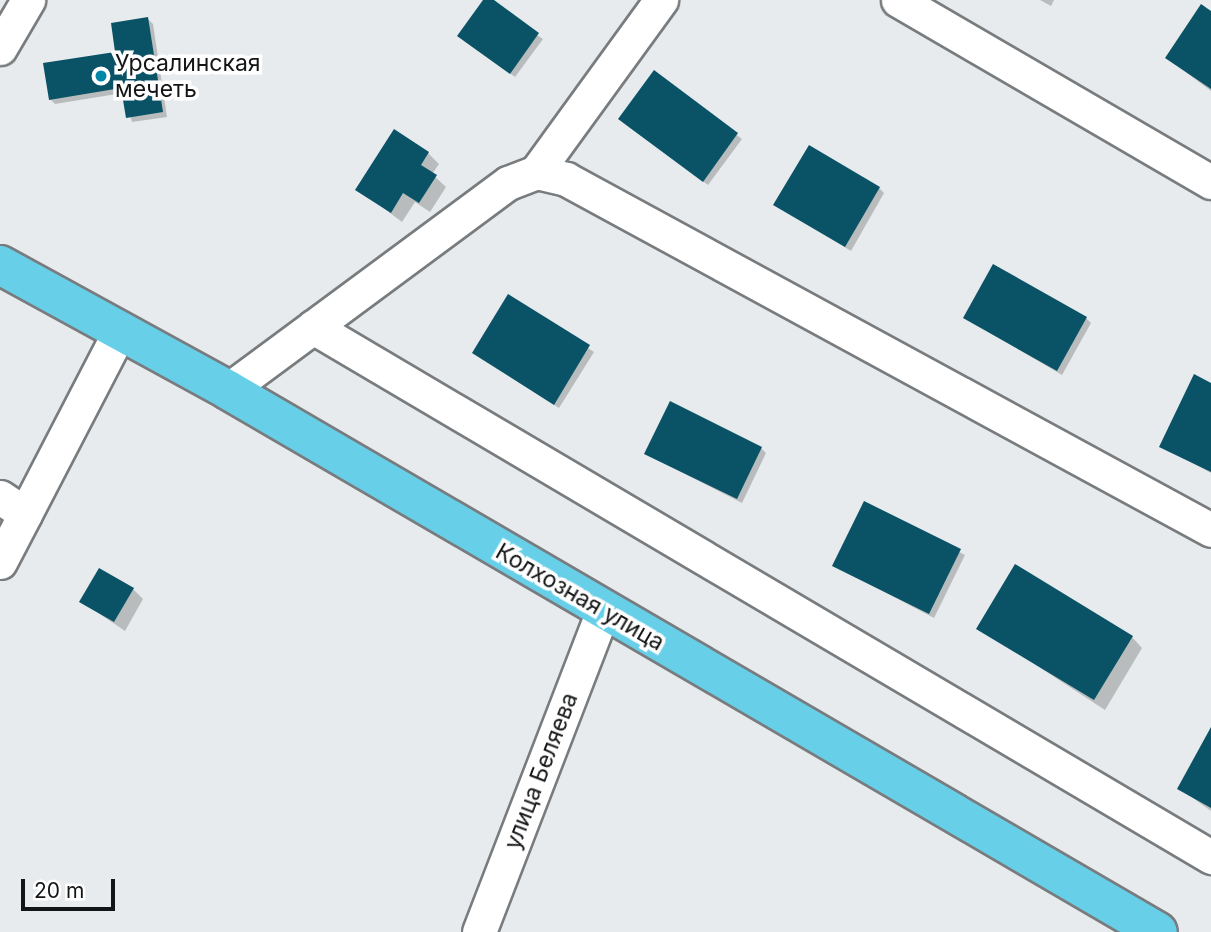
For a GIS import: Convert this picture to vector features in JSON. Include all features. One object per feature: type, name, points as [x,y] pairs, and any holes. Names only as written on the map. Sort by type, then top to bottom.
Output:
[{"type":"main road","name":"Колхозная улица","points":[[0,265],[228,390],[603,611],[1158,932]]},
{"type":"street","points":[[0,48],[28,0]]},
{"type":"street","points":[[228,390],[508,183],[536,172],[661,0]]},
{"type":"street","points":[[898,0],[1211,181]]},
{"type":"street","points":[[536,172],[566,179],[1211,530]]},
{"type":"street","points":[[313,327],[1211,856]]},
{"type":"street","points":[[0,562],[13,505],[120,331]]},
{"type":"street","name":"улица Беляева","points":[[479,932],[603,611]]},
{"type":"building","points":[[483,0],[494,0],[539,33],[510,74],[457,36]]},
{"type":"building","points":[[1201,4],[1211,11],[1211,89],[1165,58]]},
{"type":"building","name":"Урсалинская мечеть","points":[[148,17],[163,112],[126,118],[121,88],[49,100],[43,63],[115,52],[111,23]]},
{"type":"building","points":[[654,70],[738,133],[703,182],[618,119]]},
{"type":"building","points":[[394,129],[429,152],[421,165],[437,175],[419,203],[403,193],[391,213],[355,190]]},
{"type":"building","points":[[809,145],[880,187],[845,247],[773,205]]},
{"type":"building","points":[[993,264],[1087,317],[1057,371],[963,318]]},
{"type":"building","points":[[508,294],[590,345],[554,405],[472,353]]},
{"type":"building","points":[[1194,374],[1211,383],[1211,472],[1159,447]]},
{"type":"building","points":[[670,401],[762,447],[737,499],[644,454]]},
{"type":"building","points":[[864,501],[961,549],[929,614],[832,566]]},
{"type":"building","points":[[1015,564],[1133,636],[1094,700],[976,629]]},
{"type":"building","points":[[99,568],[134,588],[114,622],[79,602]]},
{"type":"building","points":[[1211,727],[1211,808],[1177,789]]},
{"type":"place","name":"Урсалинская мечеть","points":[[101,76]]}]
